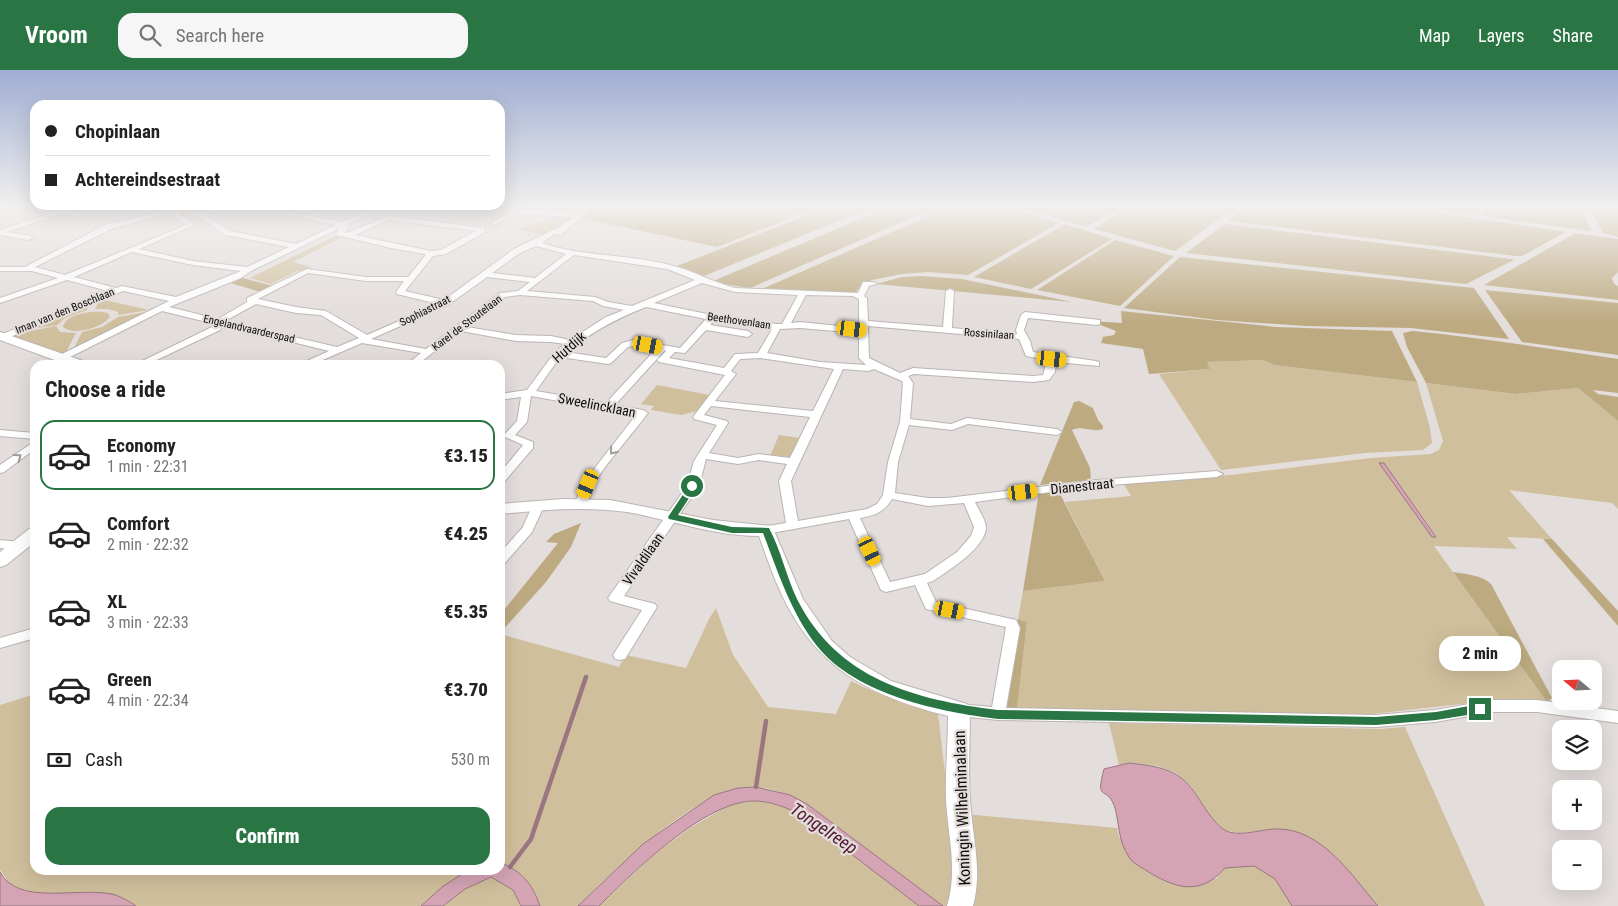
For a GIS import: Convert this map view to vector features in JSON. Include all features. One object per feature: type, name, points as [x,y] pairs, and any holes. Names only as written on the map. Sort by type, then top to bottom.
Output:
[{"type":"street","points":[[26,269],[73,245]]},
{"type":"street","points":[[0,301],[66,278],[144,245]]},
{"type":"street","points":[[291,245],[296,246]]},
{"type":"street","points":[[389,245],[429,254],[446,251],[456,245]]},
{"type":"street","name":"Sophiastraat","points":[[314,360],[445,303],[514,254],[536,245]]},
{"type":"street","points":[[542,245],[572,253],[669,267],[734,290],[860,296]]},
{"type":"street","points":[[61,358],[177,300],[238,276],[248,269],[296,246]]},
{"type":"street","points":[[132,250],[193,263],[248,269]]},
{"type":"street","name":"Karel de Stoutelaan","points":[[418,360],[503,295],[520,293],[572,253]]},
{"type":"street","points":[[429,254],[401,290],[402,294],[445,303]]},
{"type":"street","points":[[0,269],[26,269],[115,290]]},
{"type":"street","points":[[150,360],[217,328],[222,319],[252,300],[307,271],[366,279],[410,279]]},
{"type":"street","points":[[485,274],[536,280]]},
{"type":"street","name":"Hutdijk","points":[[505,474],[529,444],[508,436],[522,422],[528,394],[558,354],[595,326],[633,308],[702,280]]},
{"type":"street","points":[[860,296],[866,284],[873,284]]},
{"type":"street","name":"Iman van den Boschlaan","points":[[1,336],[122,288],[177,300]]},
{"type":"street","points":[[947,331],[950,291]]},
{"type":"street","points":[[761,355],[804,292]]},
{"type":"street","points":[[520,293],[594,299],[606,304],[633,308]]},
{"type":"street","points":[[505,509],[580,504],[626,507],[732,530],[766,530],[853,516],[870,512],[881,506],[889,495],[893,462],[905,422],[908,383],[900,376],[874,365],[864,358],[863,298],[860,296]]},
{"type":"street","points":[[252,300],[296,310],[322,313],[364,339]]},
{"type":"street","name":"Beethovenlaan","points":[[645,304],[712,318],[781,326],[864,327]]},
{"type":"street","name":"Engelandvaarderspad","points":[[161,308],[337,350]]},
{"type":"street","name":"Rossinilaan","points":[[864,327],[937,328],[947,331],[1022,336],[1020,330],[1025,315],[1097,322]]},
{"type":"street","points":[[558,354],[608,361],[625,346],[633,343],[682,351],[712,318]]},
{"type":"street","name":"Beethovenlaan","points":[[704,327],[748,334]]},
{"type":"street","points":[[460,328],[516,338],[552,339],[572,343]]},
{"type":"street","points":[[1,336],[67,360]]},
{"type":"street","points":[[1022,336],[1026,341],[1029,354],[1052,359],[1096,364]]},
{"type":"street","name":"Sophiastraat","points":[[364,339],[428,352]]},
{"type":"street","points":[[608,407],[662,348]]},
{"type":"street","points":[[672,517],[692,486],[693,474],[704,455],[705,449],[724,422],[698,417],[731,374],[726,371],[662,360],[673,349]]},
{"type":"street","points":[[726,371],[738,356],[750,357],[761,355],[811,364],[868,368],[874,365]]},
{"type":"street","points":[[900,376],[913,371],[1034,379],[1046,378],[1050,372],[1052,359]]},
{"type":"street","points":[[793,526],[785,482],[792,462],[812,421],[817,415],[840,365]]},
{"type":"street","name":"Sweelincklaan","points":[[505,396],[528,394],[643,413],[588,484],[580,504]]},
{"type":"street","points":[[709,402],[765,411],[775,410],[817,415]]},
{"type":"street","points":[[905,422],[952,427],[967,421],[1056,432]]},
{"type":"street","points":[[0,433],[30,436]]},
{"type":"street","points":[[0,470],[30,448]]},
{"type":"street","points":[[704,455],[738,461],[759,457],[792,462]]},
{"type":"street","name":"Dianestraat","points":[[889,495],[928,502],[1097,483],[1217,474]]},
{"type":"street","points":[[853,516],[886,587],[920,581],[950,564],[977,537],[980,527],[968,499]]},
{"type":"street","points":[[505,555],[528,530],[538,506]]},
{"type":"street","name":"Vivaldilaan","points":[[620,655],[650,607],[615,598],[672,517]]},
{"type":"street","points":[[766,530],[793,600],[821,644],[862,677],[887,689],[959,710],[998,714],[1376,721],[1436,716],[1492,706],[1536,706],[1618,717]]},
{"type":"street","points":[[0,562],[30,537]]},
{"type":"street","points":[[0,544],[19,546]]},
{"type":"street","points":[[920,581],[931,606],[1011,623],[1013,628],[998,714]]},
{"type":"street","points":[[0,643],[30,634]]},
{"type":"street","name":"Koningin Wilhelminalaan","points":[[959,710],[958,799],[965,864],[964,896],[960,906]]},
{"type":"shaded area","points":[[317,245],[327,245],[293,262],[311,267],[297,271],[271,284],[250,278]]},
{"type":"shaded area","points":[[731,245],[780,245],[699,278],[674,267]]},
{"type":"shaded area","points":[[799,245],[849,245],[750,288],[711,282]]},
{"type":"shaded area","points":[[862,245],[1020,245],[968,275],[928,272],[902,274],[872,280],[860,287],[855,293],[760,290]]},
{"type":"shaded area","points":[[1029,245],[1102,245],[1031,289],[974,277]]},
{"type":"shaded area","points":[[1107,245],[1133,245],[1174,256],[1120,306],[1037,290]]},
{"type":"shaded area","points":[[1153,245],[1183,245],[1175,251]]},
{"type":"shaded area","points":[[1197,245],[1397,245],[1514,260],[1466,284],[1186,253]]},
{"type":"shaded area","points":[[1426,245],[1542,245],[1522,256]]},
{"type":"shaded area","points":[[1555,245],[1618,245],[1618,272],[1612,278],[1614,284],[1618,286],[1618,300],[1484,285]]},
{"type":"shaded area","points":[[1180,257],[1474,288],[1509,339],[1411,328],[1306,326],[1217,320],[1124,308]]},
{"type":"shaded area","points":[[922,276],[962,279],[1072,302],[876,284],[902,277]]},
{"type":"shaded area","points":[[239,277],[273,286],[261,292],[227,282]]},
{"type":"shaded area","points":[[1485,290],[1618,303],[1618,355],[1522,342]]},
{"type":"shaded area","points":[[100,299],[149,310],[118,315],[118,312],[108,309],[95,309]]},
{"type":"shaded area","points":[[91,302],[87,310],[65,318],[57,325],[18,331]]},
{"type":"shaded area","points":[[151,311],[73,350],[82,332],[102,327],[118,317]]},
{"type":"shaded area","points":[[1121,311],[1276,327],[1392,331],[1417,382],[1274,365],[1263,360],[1207,362],[1210,369],[1149,374],[1143,349],[1101,343],[1103,337],[1114,335],[1116,331],[1090,321],[1122,323]]},
{"type":"shaded area","points":[[91,312],[108,313],[110,317],[88,330],[74,331],[63,327],[73,316]]},
{"type":"shaded area","points":[[56,326],[60,332],[76,333],[65,354],[10,335]]},
{"type":"shaded area","points":[[1413,331],[1490,340],[1618,359],[1618,393],[1593,390],[1598,394],[1618,397],[1618,421],[1578,388],[1516,394],[1426,383],[1407,347],[1403,333]]},
{"type":"shaded area","points":[[1263,360],[1274,365],[1417,382],[1430,428],[1432,443],[1423,450],[1365,453],[1221,470],[1159,374],[1210,369],[1207,362]]},
{"type":"shaded area","points":[[1426,383],[1516,394],[1578,388],[1618,421],[1618,509],[1612,503],[1509,490],[1552,539],[1507,537],[1517,549],[1434,546],[1547,702],[1496,700],[1372,714],[1267,715],[1017,709],[1027,622],[1018,619],[1023,591],[1105,581],[1065,502],[1131,496],[1123,483],[1230,475],[1371,458],[1431,454],[1439,450],[1443,441]],"holes":[[[1384,463],[1436,536],[1432,536],[1380,464]]]},
{"type":"shaded area","points":[[657,385],[710,395],[698,411],[681,415],[651,410],[654,406],[641,404]]},
{"type":"shaded area","points":[[1079,401],[1093,408],[1103,426],[1103,429],[1099,430],[1080,428],[1072,430],[1090,468],[1091,480],[1040,485],[1074,402]]},
{"type":"shaded area","points":[[779,435],[800,438],[791,457],[770,456]]},
{"type":"shaded area","points":[[1058,490],[1105,581],[1023,591],[1039,492]]},
{"type":"shaded area","points":[[581,523],[571,547],[546,582],[505,627],[505,609],[558,543],[546,542],[554,534]]},
{"type":"shaded area","points":[[1543,539],[1552,539],[1618,611],[1618,626]]},
{"type":"shaded area","points":[[1453,572],[1478,577],[1491,584],[1552,698],[1547,702]]},
{"type":"shaded area","points":[[716,608],[733,655],[768,707],[836,714],[851,681],[870,690],[938,713],[956,869],[949,906],[943,906],[807,804],[779,792],[757,787],[728,791],[705,801],[681,816],[634,853],[578,906],[540,906],[524,880],[505,865],[505,635],[619,667],[626,655],[686,668]]},
{"type":"shaded area","points":[[1018,619],[1027,622],[1017,709],[1007,709]]},
{"type":"shaded area","points":[[30,696],[30,875],[462,875],[442,887],[421,906],[136,906],[112,894],[45,898],[17,895],[0,870],[0,705]]},
{"type":"shaded area","points":[[1109,723],[1380,729],[1405,727],[1485,906],[1378,906],[1334,855],[1280,829],[1239,833],[1224,830],[1209,815],[1191,786],[1176,773],[1158,766],[1129,763],[1119,765]]},
{"type":"shaded area","points":[[755,801],[776,804],[798,813],[919,906],[599,906],[653,855],[690,828],[731,804]]},
{"type":"shaded area","points":[[965,814],[1117,828],[1119,837],[1216,879],[1225,868],[1254,866],[1275,879],[1292,906],[968,906]]},
{"type":"shaded area","points":[[491,877],[513,890],[521,906],[443,906],[465,889]]},
{"type":"water","points":[[1379,463],[1384,463],[1436,537],[1432,537]]},
{"type":"water","points":[[1129,763],[1161,768],[1178,775],[1192,789],[1216,822],[1229,832],[1243,833],[1279,829],[1295,831],[1309,837],[1323,846],[1347,869],[1378,906],[1292,906],[1275,879],[1254,866],[1225,868],[1207,883],[1188,887],[1168,882],[1137,865],[1130,859],[1122,844],[1114,805],[1111,799],[1101,790],[1104,769]]},
{"type":"water","name":"Tongelreep","points":[[756,787],[790,795],[807,804],[943,906],[919,906],[798,813],[771,803],[754,801],[735,804],[692,825],[650,858],[599,906],[578,906],[643,844],[714,795],[738,788]]},
{"type":"water","points":[[505,865],[525,879],[540,906],[521,906],[513,890],[491,877],[465,889],[443,906],[421,906],[442,887],[460,875],[505,875]]},
{"type":"water","points":[[0,872],[8,882],[20,889],[49,893],[97,892],[112,894],[136,906],[0,906]]},
{"type":"waterway","points":[[510,867],[531,839],[586,677]]},
{"type":"waterway","points":[[756,787],[766,721]]},
{"type":"route","points":[[692,486],[672,517],[732,530],[766,530],[793,600],[821,644],[840,662],[862,677],[887,689],[924,701],[959,710],[998,714],[1376,721],[1436,716],[1480,709]]}]
